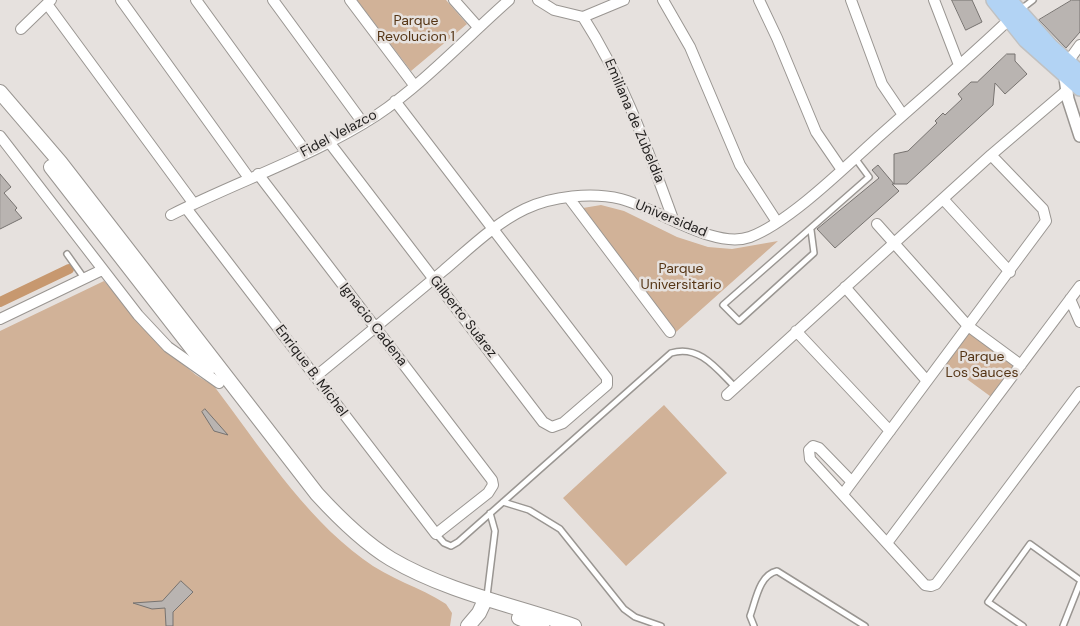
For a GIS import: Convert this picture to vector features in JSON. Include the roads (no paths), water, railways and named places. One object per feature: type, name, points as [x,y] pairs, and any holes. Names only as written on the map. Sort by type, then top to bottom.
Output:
[{"type":"main road","points":[[994,0],[1012,11],[1041,56],[1066,69],[1080,73]]},
{"type":"main road","points":[[1066,69],[1073,90]]},
{"type":"main road","points":[[0,92],[60,162],[329,507],[366,541],[390,558],[437,581],[542,626]]},
{"type":"main road","points":[[0,105],[27,135],[219,383],[316,503],[356,543],[401,573],[485,602],[574,626]]},
{"type":"main road","points":[[468,626],[485,602]]},
{"type":"street","name":"Ignacio Cadena","points":[[121,0],[254,176],[489,474],[493,485],[488,493],[436,534]]},
{"type":"street","points":[[196,0],[306,152]]},
{"type":"street","points":[[273,0],[363,124]]},
{"type":"street","points":[[350,0],[414,85]]},
{"type":"street","points":[[454,0],[478,27]]},
{"type":"street","name":"Fidel Velazco","points":[[171,215],[329,142],[363,124],[414,85],[509,0]]},
{"type":"street","points":[[538,0],[554,10],[583,17],[624,0]]},
{"type":"street","points":[[663,0],[690,47],[740,165],[777,222]]},
{"type":"street","points":[[759,0],[778,38],[816,132],[842,170]]},
{"type":"street","points":[[850,0],[882,84],[903,115]]},
{"type":"street","points":[[934,0],[958,65]]},
{"type":"street","points":[[21,29],[49,2]]},
{"type":"street","name":"Enrique B. Michel","points":[[49,2],[190,206],[315,377],[436,534]]},
{"type":"street","name":"Universidad","points":[[315,377],[493,229],[527,208],[569,198],[597,196],[620,199],[720,237],[748,238],[777,222],[842,170],[958,65],[1012,11]]},
{"type":"street","name":"Emiliana de Zubeldia","points":[[583,17],[621,82],[673,219]]},
{"type":"street","points":[[1066,69],[1080,44]]},
{"type":"street","points":[[727,395],[991,155],[1073,90],[1080,136]]},
{"type":"street","points":[[395,101],[493,229]]},
{"type":"street","points":[[0,136],[102,270],[168,347],[219,383]]},
{"type":"street","name":"Gilberto Suárez","points":[[329,142],[548,426],[552,427],[563,423],[607,385],[607,378],[493,229]]},
{"type":"street","points":[[843,494],[1044,225],[1046,217],[1043,209],[991,155]]},
{"type":"street","points":[[569,198],[670,332]]},
{"type":"street","points":[[943,199],[1010,272]]},
{"type":"street","points":[[877,224],[968,326],[1021,365]]},
{"type":"street","points":[[0,319],[102,270]]},
{"type":"street","points":[[887,543],[1080,286]]},
{"type":"street","points":[[845,287],[927,380]]},
{"type":"street","points":[[1070,299],[1080,322]]},
{"type":"street","points":[[796,331],[890,431]]},
{"type":"street","points":[[852,482],[819,448],[813,446],[809,450],[810,459],[925,584],[931,586],[936,584],[1080,392]]},
{"type":"lane","points":[[1012,11],[1033,0]]},
{"type":"lane","points":[[811,230],[814,253],[739,321],[723,305],[811,230],[869,177],[855,158]]},
{"type":"lane","points":[[68,254],[84,279]]},
{"type":"lane","points":[[436,534],[444,543],[451,546],[671,354],[689,350],[700,355],[735,387]]},
{"type":"lane","points":[[503,502],[529,510],[560,530],[624,609],[635,617],[661,626]]},
{"type":"lane","points":[[485,602],[495,531],[490,513]]},
{"type":"lane","points":[[1022,626],[988,602],[1030,544],[1080,582],[1063,626]]},
{"type":"lane","points":[[754,626],[750,616],[764,578],[769,573],[777,571],[865,626]]},
{"type":"waterway","points":[[0,302],[69,269]]},
{"type":"park label","name":"Parque Revolucion 1","points":[[416,30]]},
{"type":"park label","name":"Parque Universitario","points":[[681,278]]},
{"type":"park label","name":"Parque Los Sauces","points":[[982,366]]}]
